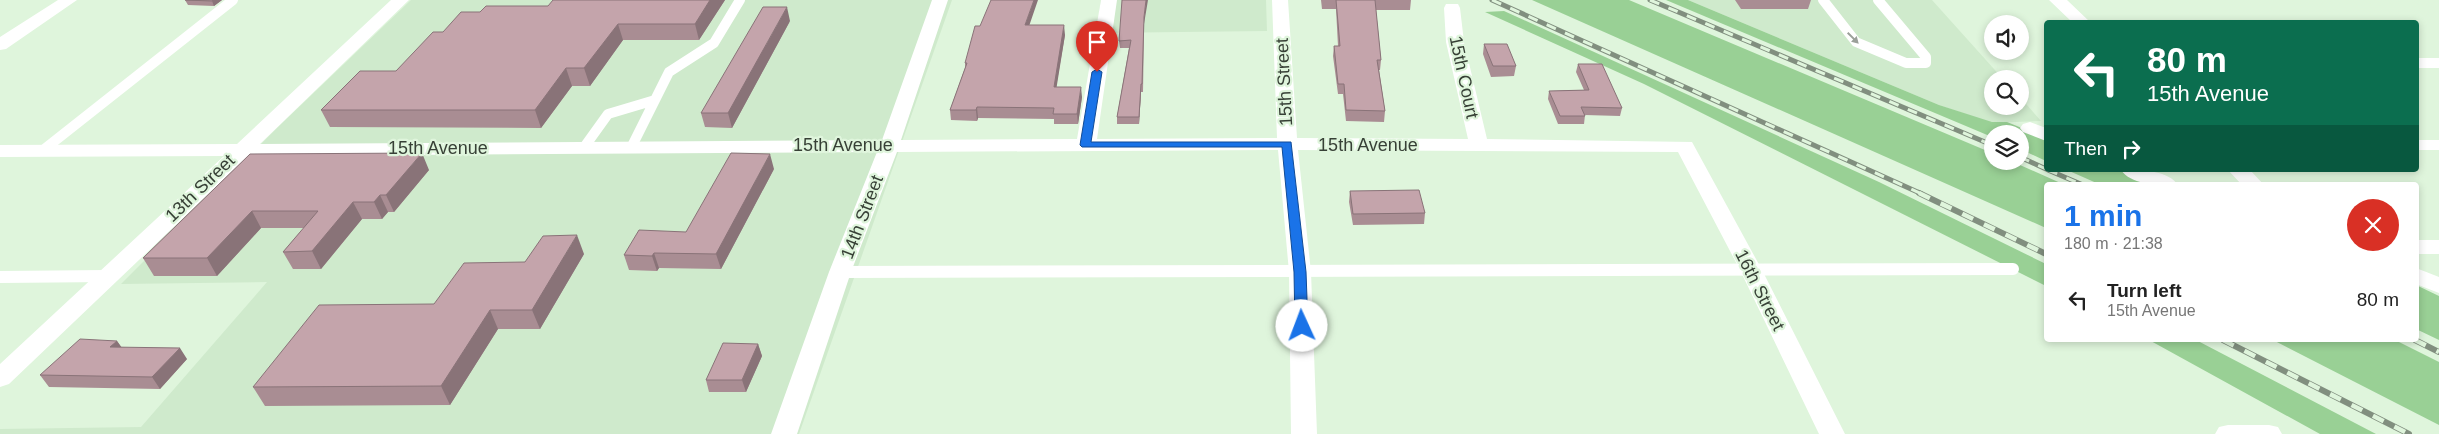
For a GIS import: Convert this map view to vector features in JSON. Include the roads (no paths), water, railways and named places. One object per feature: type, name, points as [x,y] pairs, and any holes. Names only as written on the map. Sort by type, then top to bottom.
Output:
[{"type":"street","points":[[0,45],[69,0]]},
{"type":"street","name":"13th Street","points":[[0,378],[401,0]]},
{"type":"street","name":"14th Street","points":[[784,434],[840,272],[890,146],[940,0]]},
{"type":"street","points":[[1086,145],[1109,0]]},
{"type":"street","name":"15th Street","points":[[1280,0],[1287,144],[1300,272],[1304,434]]},
{"type":"street","points":[[2057,0],[2079,20]]},
{"type":"street","name":"15th Court","points":[[1452,8],[1455,42],[1479,145]]},
{"type":"street","points":[[2419,63],[2439,63]]},
{"type":"street","name":"15th Avenue","points":[[0,151],[585,146],[1287,144],[1685,146]]},
{"type":"street","name":"16th Street","points":[[1685,146],[1750,270],[1832,434]]},
{"type":"street","points":[[2136,172],[2161,182]]},
{"type":"street","points":[[2240,172],[2251,182]]},
{"type":"street","points":[[2419,247],[2439,247]]},
{"type":"street","points":[[2419,276],[2439,286]]},
{"type":"street","points":[[2228,434],[2269,434]]},
{"type":"lane","points":[[42,151],[233,0]]},
{"type":"lane","points":[[632,146],[669,72],[714,43],[740,0]]},
{"type":"lane","points":[[1824,0],[1856,42],[1906,63],[1926,62],[1926,57],[1878,0]]},
{"type":"lane","points":[[585,146],[596,128],[608,114],[655,100]]},
{"type":"lane","points":[[2419,145],[2439,145]]},
{"type":"lane","points":[[840,272],[2014,269]]},
{"type":"lane","points":[[0,277],[108,276]]},
{"type":"railway","points":[[1492,0],[1922,194]]},
{"type":"railway","points":[[1650,0],[1984,142]]},
{"type":"railway","points":[[2029,161],[2044,168]]},
{"type":"railway","points":[[2053,172],[2076,182]]},
{"type":"railway","points":[[1919,193],[2044,253]]},
{"type":"railway","points":[[2227,342],[2409,434]]},
{"type":"railway","points":[[2419,342],[2439,352]]}]
